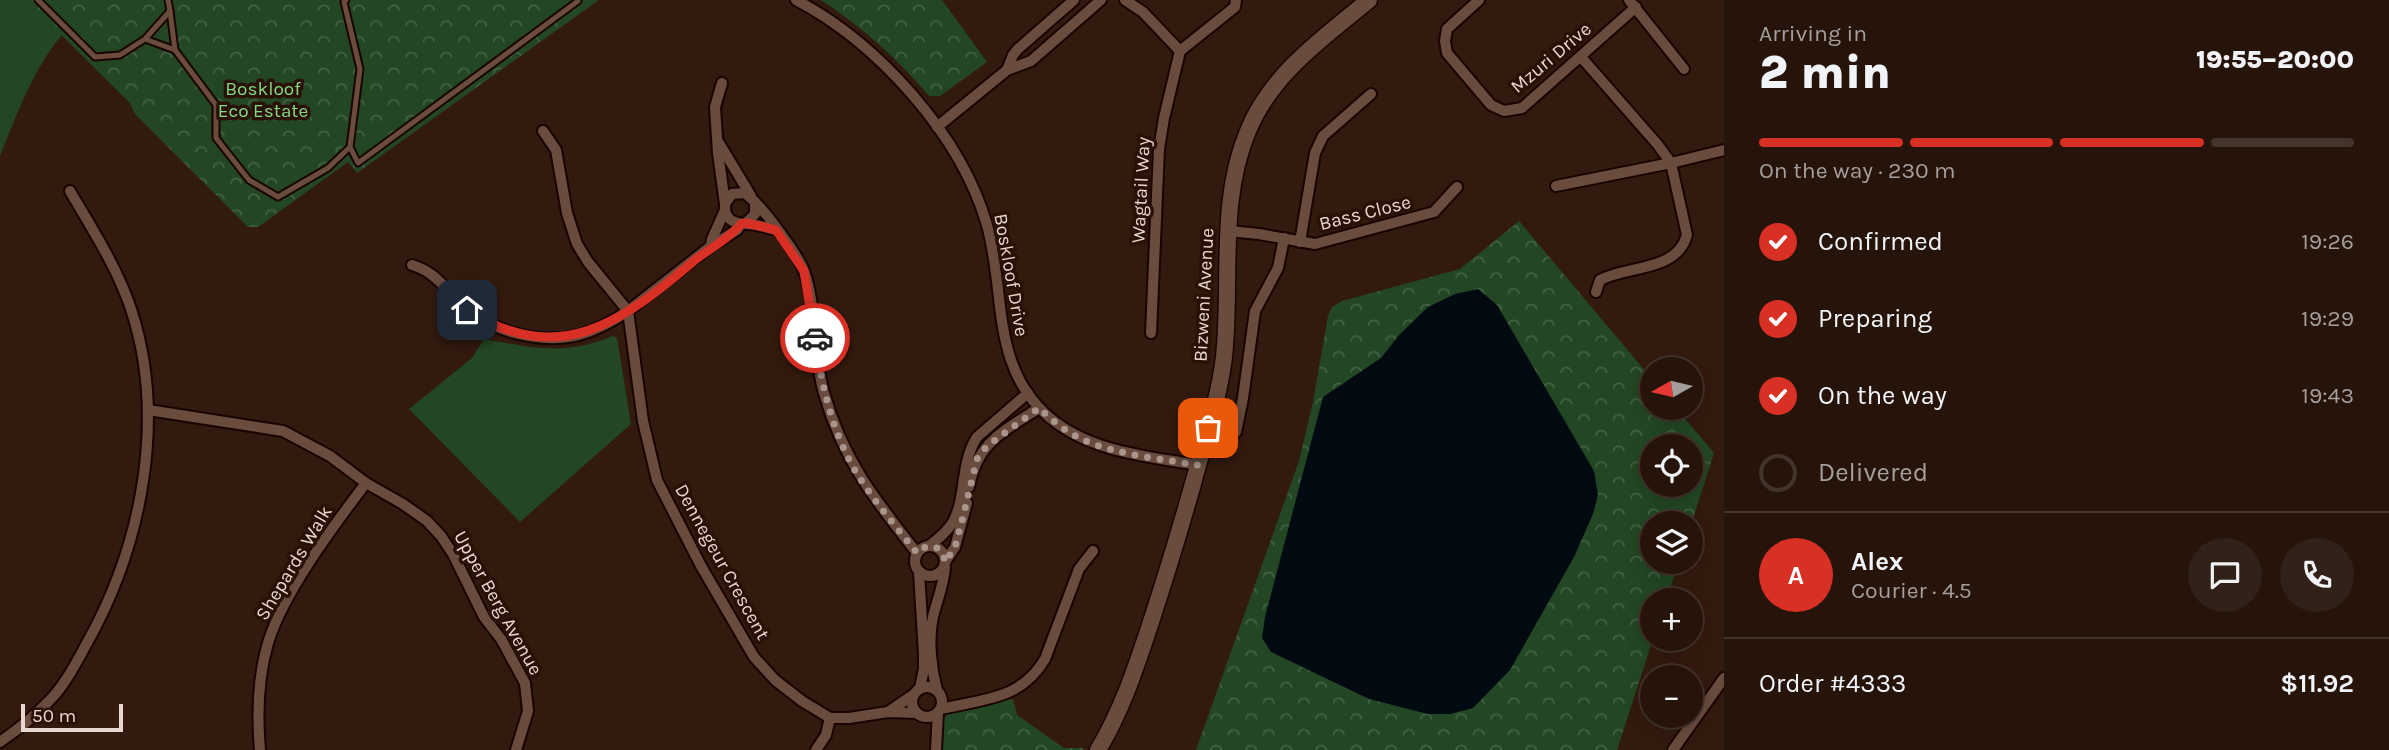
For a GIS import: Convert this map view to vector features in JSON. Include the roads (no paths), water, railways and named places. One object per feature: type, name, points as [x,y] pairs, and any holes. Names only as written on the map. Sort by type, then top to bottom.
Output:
[{"type":"street","name":"Boskloof Drive","points":[[796,0],[863,46],[917,101],[937,127],[975,192],[987,225],[995,261],[1008,356],[1017,377],[1039,408],[1067,431],[1085,441],[1114,450],[1198,465]]},
{"type":"street","points":[[1007,70],[1018,49],[1074,0]]},
{"type":"street","points":[[937,127],[1007,70],[1031,61],[1101,0]]},
{"type":"street","points":[[1125,0],[1143,12],[1180,51],[1235,3]]},
{"type":"street","points":[[1138,0],[1143,12]]},
{"type":"street","name":"Bizweni Avenue","points":[[1098,750],[1120,708],[1174,554],[1224,361],[1230,190],[1248,130],[1266,96],[1305,54],[1369,0]]},
{"type":"street","name":"Mzuri Drive","points":[[1479,0],[1447,29],[1447,53],[1491,105],[1504,111],[1522,108],[1581,57],[1633,4]]},
{"type":"street","points":[[1633,4],[1684,69]]},
{"type":"street","name":"Wagtail Way","points":[[1151,333],[1159,149],[1180,51]]},
{"type":"street","points":[[1581,57],[1671,163],[1687,235],[1684,245],[1666,261],[1611,274],[1600,280],[1596,292]]},
{"type":"street","points":[[722,83],[715,102],[725,207],[730,220],[776,230]]},
{"type":"street","points":[[1300,242],[1315,153],[1323,136],[1371,94]]},
{"type":"street","points":[[543,131],[556,150],[567,213],[577,244],[628,311]]},
{"type":"street","points":[[718,141],[753,199],[769,215],[804,271],[824,392],[843,445],[869,492],[917,553]]},
{"type":"street","points":[[1556,186],[1724,150]]},
{"type":"street","name":"Bass Close","points":[[1228,232],[1315,244],[1434,212],[1458,187]]},
{"type":"street","points":[[0,742],[50,701],[73,670],[110,596],[133,533],[141,498],[148,410],[141,345],[131,309],[115,271],[70,191]]},
{"type":"street","points":[[712,246],[712,239],[733,194],[739,192],[753,199]]},
{"type":"street","points":[[412,265],[427,269],[467,310],[493,326],[523,335],[548,338],[577,335],[607,325],[737,230],[755,215],[753,199]]},
{"type":"street","points":[[1236,432],[1255,311],[1278,268],[1284,238]]},
{"type":"street","name":"Dennegeur Crescent","points":[[628,311],[643,421],[657,480],[664,496],[754,657],[775,680],[830,718]]},
{"type":"street","points":[[936,738],[912,705],[924,669],[919,572],[915,563],[917,553],[947,530],[959,509],[967,460],[973,443],[1028,393]]},
{"type":"street","points":[[919,572],[928,577],[933,576],[945,564],[955,547],[972,474],[982,450],[1039,408]]},
{"type":"street","name":"Upper Berg Avenue","points":[[148,410],[283,431],[330,456],[366,483],[404,504],[427,521],[442,536],[484,617],[519,669],[528,693],[528,711],[516,750]]},
{"type":"street","points":[[999,418],[1006,430]]},
{"type":"street","points":[[973,443],[982,450]]},
{"type":"street","name":"Shepards Walk","points":[[260,750],[258,712],[268,643],[281,612],[302,576],[366,483]]},
{"type":"street","points":[[929,546],[943,552],[945,564],[931,632],[932,663],[940,710],[936,750]]},
{"type":"street","points":[[816,750],[826,735],[830,718],[888,712],[921,715],[959,703],[1002,696],[1026,683],[1037,673],[1045,659],[1079,569],[1093,551]]},
{"type":"street","points":[[1673,750],[1724,678]]},
{"type":"street","points":[[888,712],[916,692],[929,687],[959,703]]},
{"type":"lane","points":[[38,0],[95,57],[120,55],[145,40],[170,11]]},
{"type":"lane","points":[[168,0],[175,50],[216,105],[216,138],[249,180],[278,197],[328,168],[350,147]]},
{"type":"lane","points":[[346,0],[344,2],[360,69],[350,147],[358,163],[578,1]]},
{"type":"lane","points":[[145,40],[175,50]]},
{"type":"park label","name":"Boskloof Eco Estate","points":[[263,100]]}]
